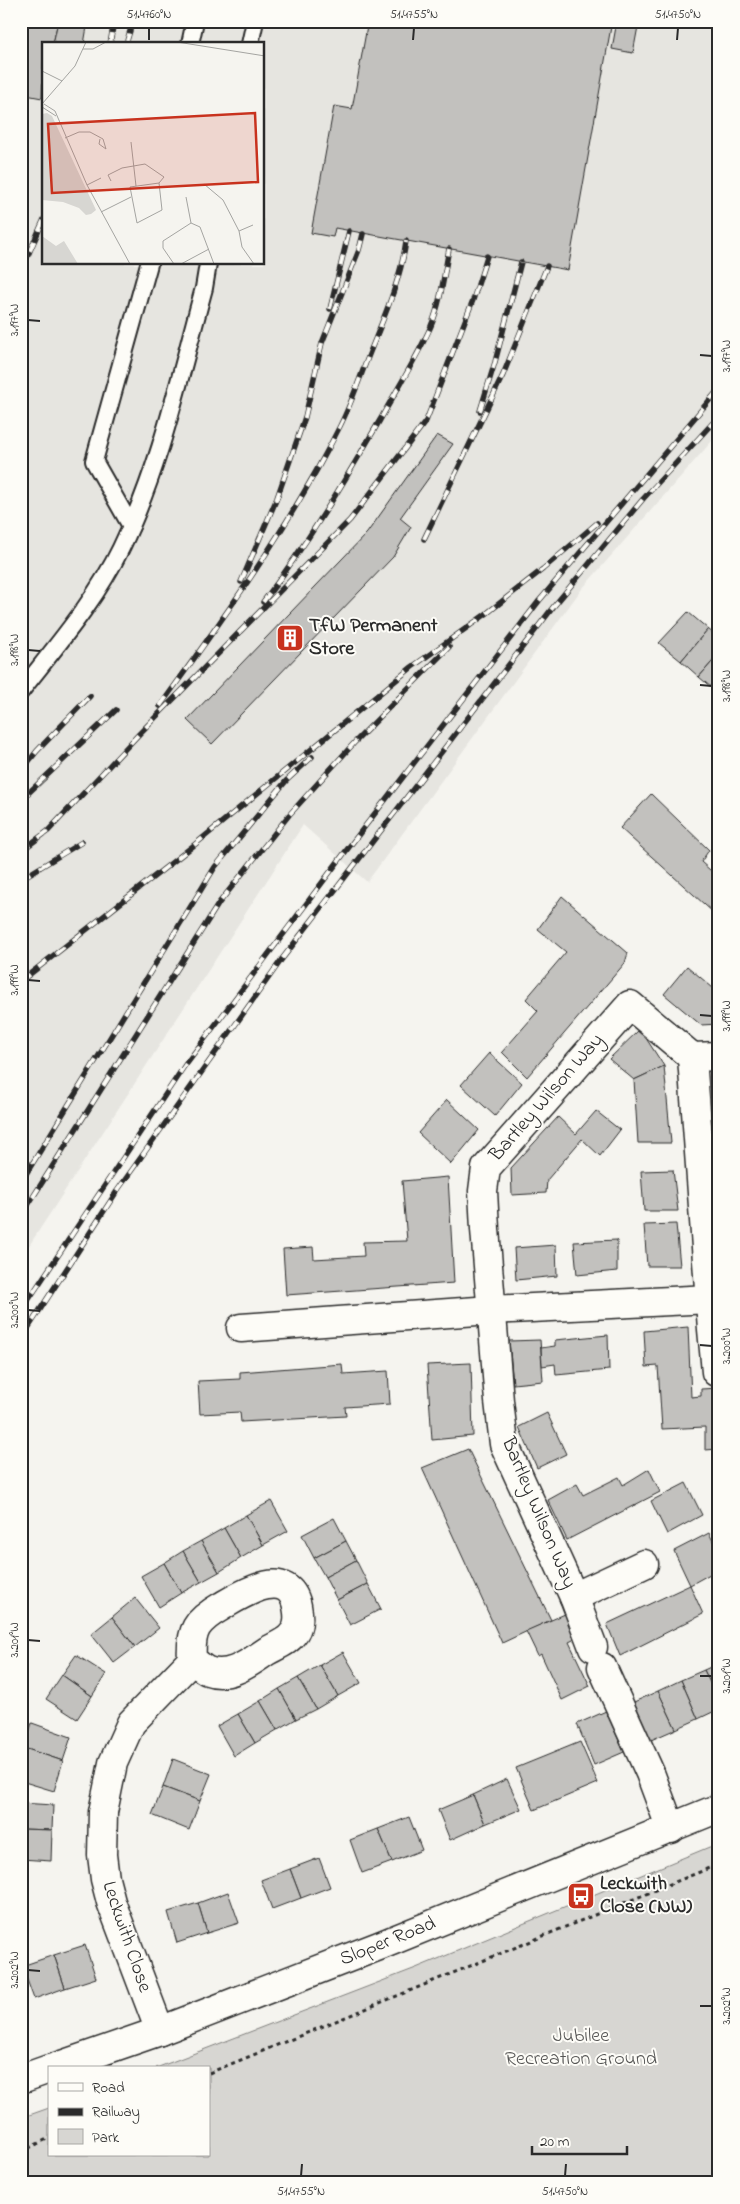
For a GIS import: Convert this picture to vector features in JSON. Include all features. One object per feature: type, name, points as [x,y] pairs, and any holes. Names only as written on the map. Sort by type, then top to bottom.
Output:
[{"type":"street","name":"Bartley Wilson Way","points":[[671,1829],[650,1773],[597,1657],[574,1597],[504,1444],[491,1310],[483,1191],[486,1168],[630,1005],[692,1057]]},
{"type":"street","points":[[719,1056],[692,1057],[716,1372],[719,1372]]},
{"type":"street","points":[[241,1328],[491,1310],[710,1299]]},
{"type":"street","name":"Bartley Wilson Way","points":[[574,1597],[644,1564]]},
{"type":"street","name":"Leckwith Close","points":[[160,2031],[111,1902],[105,1879],[102,1855],[103,1812],[113,1763],[131,1723],[192,1660]]},
{"type":"street","name":"Sloper Road","points":[[59,2066],[160,2031],[379,1946],[719,1808]]},
{"type":"street","points":[[21,2079],[48,2069]]},
{"type":"lane","points":[[190,42],[195,21]]},
{"type":"lane","points":[[250,42],[255,21]]},
{"type":"lane","points":[[131,526],[94,461],[149,265]]},
{"type":"lane","points":[[21,691],[86,607],[121,549],[153,473],[204,288],[208,265]]},
{"type":"path","points":[[210,2073],[719,1864]]},
{"type":"path","points":[[21,2152],[48,2138]]},
{"type":"shaded area","points":[[21,21],[719,21],[719,433],[581,590],[367,882],[303,825],[21,1258]]},
{"type":"green space","name":"Jubilee Recreation Ground","points":[[719,1843],[719,2183],[21,2183],[21,2118],[48,2108],[48,2156],[210,2156],[210,2066],[161,2066],[416,1968]]},
{"type":"building","points":[[21,21],[58,21],[53,42],[42,42],[42,98],[21,94]]},
{"type":"building","points":[[58,21],[88,21],[84,42],[53,42]]},
{"type":"building","points":[[368,21],[612,21],[568,270],[335,228],[333,237],[311,233],[334,106],[352,109]]},
{"type":"building","points":[[617,21],[639,21],[633,53],[612,49]]},
{"type":"building","name":"TfW Permanent Store","points":[[437,435],[453,444],[400,518],[411,527],[393,557],[212,744],[187,720],[367,533]]},
{"type":"building","points":[[688,612],[708,629],[681,661],[659,643]]},
{"type":"building","points":[[708,629],[715,635],[719,631],[719,654],[699,677],[681,661]]},
{"type":"building","points":[[719,654],[719,682],[712,688],[699,677]]},
{"type":"building","points":[[651,794],[709,850],[701,862],[719,878],[719,910],[715,914],[620,828]]},
{"type":"building","points":[[562,896],[628,953],[625,963],[527,1077],[502,1052],[538,1011],[526,999],[566,952],[538,929]]},
{"type":"building","points":[[687,966],[713,988],[719,988],[719,1024],[701,1025],[664,994]]},
{"type":"building","points":[[640,1029],[664,1066],[634,1080],[609,1059]]},
{"type":"building","points":[[489,1053],[522,1083],[495,1116],[461,1085]]},
{"type":"building","points":[[664,1066],[671,1143],[638,1143],[634,1080]]},
{"type":"building","points":[[447,1100],[479,1130],[451,1164],[418,1133]]},
{"type":"building","points":[[596,1111],[620,1130],[600,1156],[582,1139],[547,1180],[546,1193],[512,1195],[511,1168],[558,1117],[576,1134]]},
{"type":"building","points":[[673,1170],[678,1211],[644,1211],[641,1171]]},
{"type":"building","points":[[448,1177],[454,1283],[286,1295],[283,1249],[313,1247],[314,1259],[364,1256],[363,1242],[407,1241],[402,1181]]},
{"type":"building","points":[[676,1224],[680,1266],[647,1266],[644,1225]]},
{"type":"building","points":[[617,1240],[617,1271],[577,1275],[574,1242]]},
{"type":"building","points":[[556,1245],[557,1276],[516,1280],[514,1248]]},
{"type":"building","points":[[688,1327],[691,1397],[701,1396],[701,1389],[719,1388],[719,1449],[705,1450],[705,1427],[662,1429],[658,1366],[646,1367],[644,1331]]},
{"type":"building","points":[[608,1335],[609,1370],[556,1375],[555,1364],[542,1366],[541,1348],[555,1346],[555,1340]]},
{"type":"building","points":[[540,1340],[543,1381],[513,1384],[509,1341]]},
{"type":"building","points":[[471,1363],[473,1436],[432,1440],[427,1365]]},
{"type":"building","points":[[342,1364],[343,1374],[388,1371],[390,1404],[345,1407],[346,1416],[241,1422],[240,1412],[200,1414],[198,1381],[240,1379],[240,1372]]},
{"type":"building","points":[[547,1413],[566,1454],[537,1468],[519,1427]]},
{"type":"building","points":[[468,1449],[551,1620],[502,1643],[422,1468]]},
{"type":"building","points":[[649,1469],[660,1492],[567,1540],[548,1500],[577,1484],[583,1495],[619,1477],[623,1485]]},
{"type":"building","points":[[686,1483],[702,1515],[667,1534],[651,1501]]},
{"type":"building","points":[[271,1501],[288,1531],[263,1545],[246,1515]]},
{"type":"building","points":[[246,1515],[263,1545],[241,1558],[224,1528]]},
{"type":"building","points":[[334,1518],[346,1541],[314,1558],[302,1535]]},
{"type":"building","points":[[224,1528],[241,1558],[219,1572],[201,1541]]},
{"type":"building","points":[[709,1533],[719,1553],[719,1569],[690,1585],[674,1551]]},
{"type":"building","points":[[201,1541],[219,1572],[201,1582],[183,1551]]},
{"type":"building","points":[[346,1541],[356,1560],[325,1577],[314,1558]]},
{"type":"building","points":[[183,1551],[201,1582],[181,1593],[164,1563]]},
{"type":"building","points":[[356,1560],[368,1584],[337,1600],[325,1577]]},
{"type":"building","points":[[164,1563],[181,1593],[159,1607],[141,1576]]},
{"type":"building","points":[[368,1584],[381,1609],[350,1625],[337,1600]]},
{"type":"building","points":[[690,1585],[703,1614],[620,1656],[607,1624]]},
{"type":"building","points":[[135,1598],[159,1628],[135,1647],[112,1617]]},
{"type":"building","points":[[565,1614],[575,1639],[569,1642],[590,1686],[562,1700],[541,1654],[538,1656],[526,1631]]},
{"type":"building","points":[[112,1617],[135,1647],[114,1663],[91,1634]]},
{"type":"building","points":[[343,1652],[361,1683],[338,1696],[320,1665]]},
{"type":"building","points":[[76,1655],[106,1674],[92,1696],[62,1675]]},
{"type":"building","points":[[719,1663],[719,1702],[704,1670]]},
{"type":"building","points":[[320,1665],[338,1696],[316,1709],[298,1678]]},
{"type":"building","points":[[704,1670],[719,1702],[719,1709],[698,1719],[681,1680]]},
{"type":"building","points":[[62,1675],[92,1696],[77,1719],[46,1699]]},
{"type":"building","points":[[298,1678],[316,1709],[296,1719],[279,1689]]},
{"type":"building","points":[[681,1680],[698,1719],[676,1729],[658,1691]]},
{"type":"building","points":[[279,1689],[296,1719],[277,1730],[260,1701]]},
{"type":"building","points":[[658,1691],[676,1729],[651,1740],[634,1702]]},
{"type":"building","points":[[260,1701],[277,1730],[255,1743],[238,1714]]},
{"type":"building","points":[[606,1711],[624,1752],[594,1765],[577,1724]]},
{"type":"building","points":[[238,1714],[255,1743],[234,1756],[217,1726]]},
{"type":"building","points":[[32,1723],[71,1737],[63,1761],[24,1748]]},
{"type":"building","points":[[580,1742],[598,1783],[534,1810],[516,1768]]},
{"type":"building","points":[[24,1748],[63,1761],[54,1791],[21,1781],[21,1755]]},
{"type":"building","points":[[173,1759],[211,1774],[200,1801],[163,1787]]},
{"type":"building","points":[[507,1779],[521,1809],[485,1824],[473,1795]]},
{"type":"building","points":[[163,1787],[200,1801],[189,1830],[152,1815]]},
{"type":"building","points":[[473,1795],[485,1824],[450,1840],[438,1810]]},
{"type":"building","points":[[21,1803],[53,1805],[52,1830],[21,1829]]},
{"type":"building","points":[[409,1817],[422,1850],[392,1862],[378,1829]]},
{"type":"building","points":[[21,1829],[52,1830],[51,1861],[21,1859]]},
{"type":"building","points":[[378,1829],[392,1862],[362,1873],[350,1840]]},
{"type":"building","points":[[319,1858],[330,1887],[301,1898],[290,1869]]},
{"type":"building","points":[[290,1869],[301,1898],[272,1909],[261,1880]]},
{"type":"building","points":[[228,1892],[239,1923],[207,1933],[198,1903]]},
{"type":"building","points":[[198,1903],[207,1933],[177,1943],[168,1912]]},
{"type":"building","points":[[85,1945],[96,1978],[65,1988],[54,1955]]},
{"type":"building","points":[[54,1955],[65,1988],[34,1999],[22,1966]]},
{"type":"railway","points":[[110,42],[114,21]]},
{"type":"railway","points":[[127,42],[133,21]]},
{"type":"railway","points":[[21,271],[42,224]]},
{"type":"railway","points":[[330,309],[349,231]]},
{"type":"railway","points":[[241,582],[277,498],[305,417],[322,343],[359,250],[363,234]]},
{"type":"railway","points":[[160,706],[256,570],[321,463],[348,408],[386,312],[396,284],[406,241]]},
{"type":"railway","points":[[263,602],[295,558],[339,490],[420,350],[437,307],[449,249]]},
{"type":"railway","points":[[21,851],[48,831],[139,734],[350,520],[426,421],[473,300],[487,256]]},
{"type":"railway","points":[[480,411],[521,262]]},
{"type":"railway","points":[[424,539],[503,375],[547,266]]},
{"type":"railway","points":[[21,1311],[185,1065],[349,847],[539,601],[719,389]]},
{"type":"railway","points":[[21,1339],[117,1191],[282,959],[554,606],[643,499],[719,416]]},
{"type":"railway","points":[[21,981],[193,846],[412,667],[486,614],[597,523]]},
{"type":"railway","points":[[21,1216],[219,903],[289,815],[355,742],[449,647]]},
{"type":"railway","points":[[21,771],[37,751],[90,696]]},
{"type":"railway","points":[[21,800],[116,710]]},
{"type":"railway","points":[[21,1182],[215,867],[286,781],[312,757]]},
{"type":"railway","points":[[21,879],[82,842]]},
{"type":"place","name":"TfW Permanent Store","points":[[290,638]]},
{"type":"place","name":"Leckwith Close (NW)","points":[[581,1896]]}]
